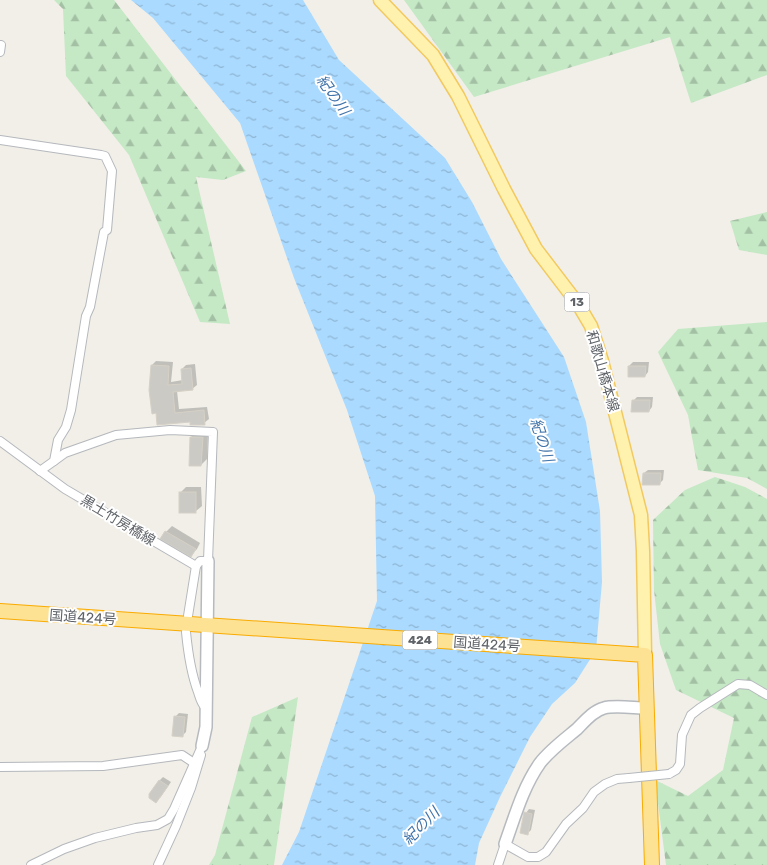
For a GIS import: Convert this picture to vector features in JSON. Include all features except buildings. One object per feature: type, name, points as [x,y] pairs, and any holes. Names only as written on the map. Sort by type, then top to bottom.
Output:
[{"type":"highway","name":"国道424号","points":[[0,611],[644,655]]},
{"type":"highway","points":[[644,655],[652,865]]},
{"type":"main road","name":"和歌山橋本線","points":[[380,0],[433,55],[458,96],[532,242],[578,304],[591,326],[641,515],[644,551],[644,655]]},
{"type":"street","points":[[0,140],[101,154],[105,156],[112,171],[107,230],[104,232],[90,307],[86,316],[71,410],[66,428],[58,440],[54,461]]},
{"type":"street","points":[[40,471],[66,453],[116,436],[170,430],[213,432],[208,561],[206,727],[200,761],[191,788],[158,865]]},
{"type":"street","name":"黒土竹房橋線","points":[[0,441],[65,489],[196,566]]},
{"type":"street","points":[[188,616],[196,566],[200,561],[208,561]]},
{"type":"street","points":[[186,632],[188,656],[193,679],[202,704],[206,707]]},
{"type":"street","points":[[505,844],[528,857],[538,857],[546,852],[566,824],[582,808],[594,792],[605,784],[617,779],[669,774],[676,770],[680,764],[682,735],[690,715],[738,684],[750,685],[767,694]]},
{"type":"street","points":[[498,865],[524,793],[542,761],[593,714],[604,708],[646,708]]},
{"type":"street","points":[[30,865],[95,838],[157,825],[168,819],[202,746]]},
{"type":"street","points":[[0,767],[103,766],[182,755],[194,764]]},
{"type":"green space","points":[[54,0],[114,0],[246,171],[223,180],[196,177],[230,324],[200,322],[129,155],[66,76],[63,9]]},
{"type":"green space","points":[[404,0],[767,0],[767,75],[691,103],[670,37],[474,97]]},
{"type":"green space","points":[[767,212],[767,255],[739,250],[730,221]]},
{"type":"green space","points":[[767,322],[767,489],[747,478],[698,470],[688,415],[658,352],[678,329]]},
{"type":"green space","points":[[715,477],[745,487],[767,499],[767,865],[666,865],[655,780],[688,796],[723,770],[734,718],[676,690],[660,644],[654,590],[653,520],[685,490]]},
{"type":"green space","points":[[298,697],[274,865],[209,865],[215,855],[252,717]]},
{"type":"water","name":"紀の川","points":[[131,0],[303,0],[339,60],[445,158],[472,202],[501,259],[564,357],[586,422],[600,511],[602,582],[596,650],[575,683],[552,704],[530,737],[479,843],[475,865],[282,865],[299,832],[377,601],[375,496],[347,410],[294,278],[240,123],[153,18]]}]
